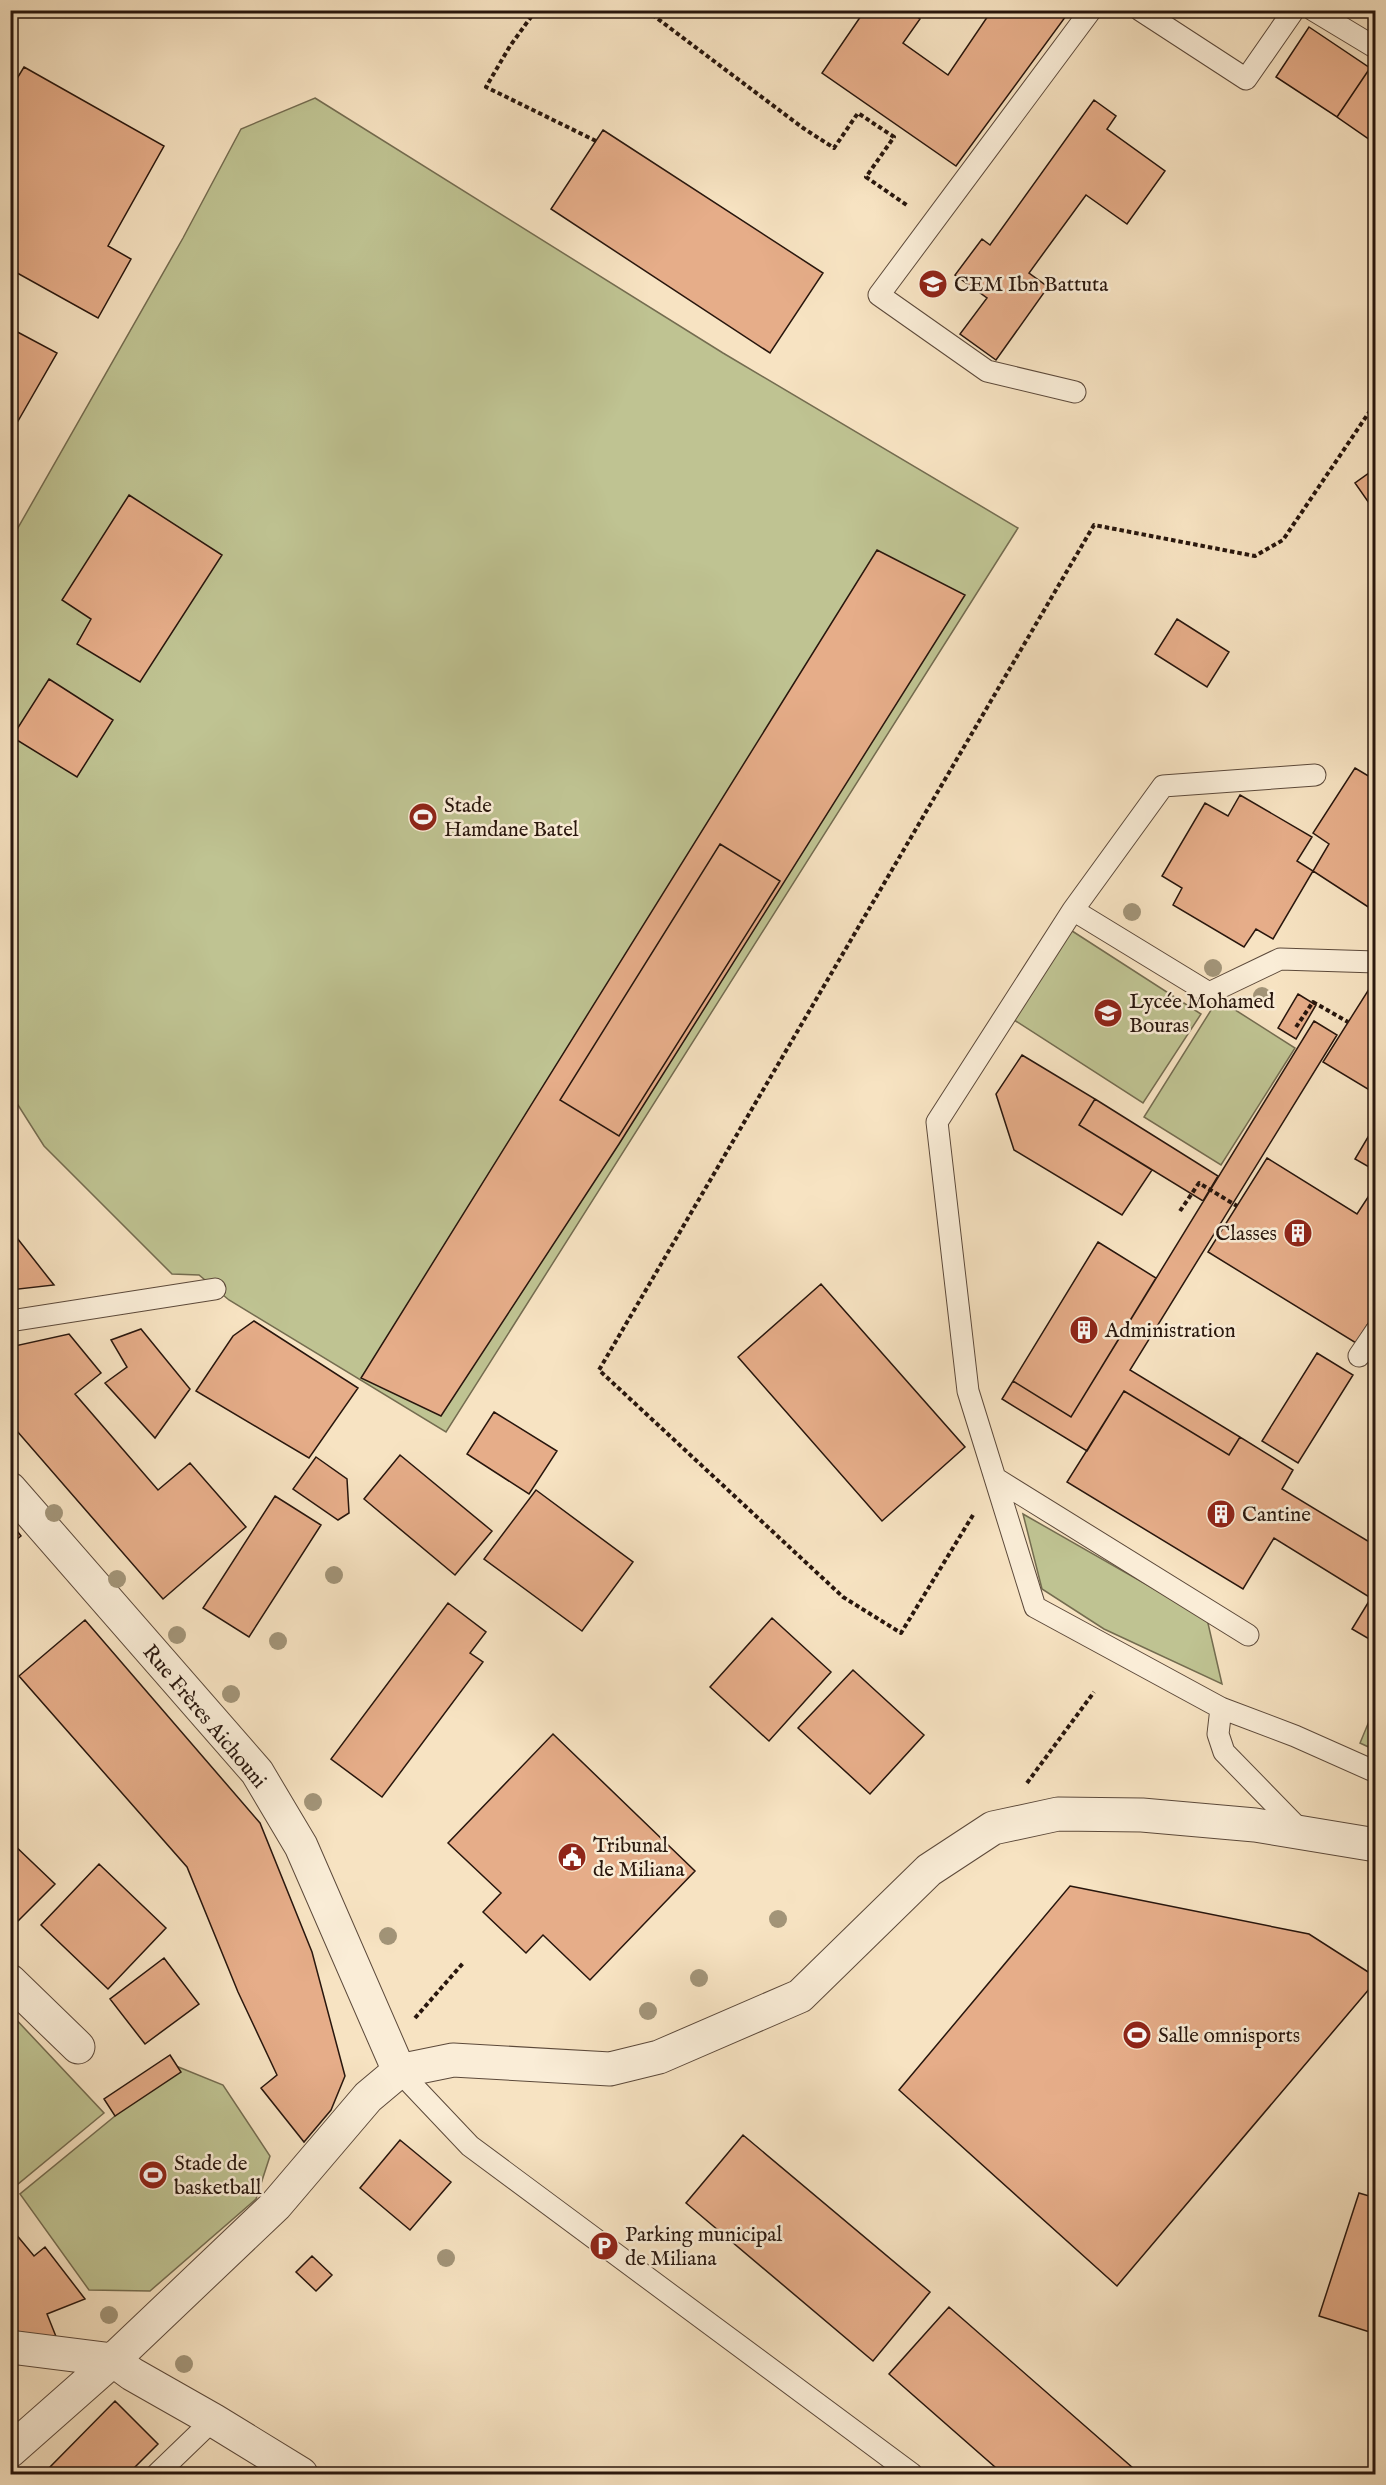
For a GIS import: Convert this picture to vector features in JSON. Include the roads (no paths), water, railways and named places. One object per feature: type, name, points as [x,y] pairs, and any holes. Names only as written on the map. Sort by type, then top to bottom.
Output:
[{"type":"street","name":"Rue Frères Aichouni","points":[[10,1489],[257,1772],[301,1846],[399,2071]]},
{"type":"street","points":[[10,2451],[113,2360],[276,2205],[368,2097],[399,2071],[453,2060],[610,2069],[659,2057],[800,1996],[929,1870],[993,1828],[1058,1814],[1130,1815],[1255,1825],[1376,1845]]},
{"type":"street","points":[[10,1981],[78,2047]]},
{"type":"street","points":[[10,2347],[113,2360],[132,2374],[213,2420],[302,2475]]},
{"type":"lane","points":[[1075,392],[987,371],[879,295],[1091,10]]},
{"type":"lane","points":[[1140,10],[1246,79],[1294,10]]},
{"type":"lane","points":[[1313,10],[1376,48]]},
{"type":"lane","points":[[1315,775],[1163,786],[1074,910],[937,1122],[968,1391],[1035,1607],[1221,1708],[1295,1736],[1376,1772]]},
{"type":"lane","points":[[1074,910],[1209,993],[1280,959],[1376,962]]},
{"type":"lane","points":[[10,1321],[215,1289]]},
{"type":"lane","points":[[1359,1356],[1376,1331]]},
{"type":"lane","points":[[995,1478],[1248,1635]]},
{"type":"lane","points":[[1221,1708],[1218,1734],[1224,1752],[1303,1833]]},
{"type":"lane","points":[[399,2071],[470,2146],[912,2475]]},
{"type":"lane","points":[[157,2475],[213,2420]]},
{"type":"place","name":"CEM Ibn Battuta","points":[[933,284]]},
{"type":"place","name":"Stade Hamdane Batel","points":[[423,817]]},
{"type":"place","name":"Lycée Mohamed Bouras","points":[[1108,1013]]},
{"type":"place","name":"Classes","points":[[1298,1233]]},
{"type":"place","name":"Administration","points":[[1084,1330]]},
{"type":"place","name":"Cantine","points":[[1221,1514]]},
{"type":"place","name":"Tribunal de Miliana","points":[[572,1857]]},
{"type":"place","name":"Salle omnisports","points":[[1137,2035]]},
{"type":"place","name":"Stade de basketball","points":[[153,2175]]},
{"type":"place","name":"Parking municipal de Miliana","points":[[604,2246]]}]
